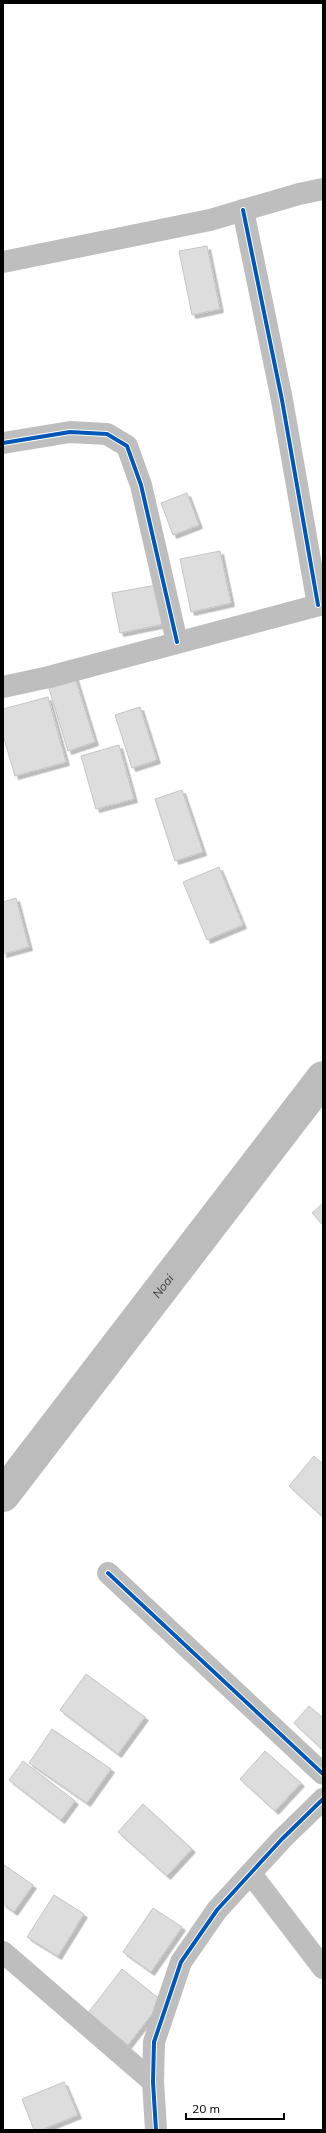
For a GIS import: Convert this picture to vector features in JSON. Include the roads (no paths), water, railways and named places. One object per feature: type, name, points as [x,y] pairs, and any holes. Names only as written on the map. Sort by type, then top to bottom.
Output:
[{"type":"street","points":[[3,262],[210,220],[299,194],[323,189]]},
{"type":"street","points":[[3,687],[49,677],[320,604],[282,400],[243,210]]},
{"type":"street","points":[[3,444],[70,432],[107,434],[127,446],[141,484],[177,642]]},
{"type":"street","points":[[108,1573],[323,1774]]},
{"type":"street","points":[[156,2130],[153,2082],[154,2042],[181,1962],[217,1910],[323,1799]]},
{"type":"street","points":[[251,1874],[323,1968]]},
{"type":"street","points":[[3,1952],[153,2082]]},
{"type":"waterway","name":"Noai","points":[[3,1495],[323,1078]]}]
